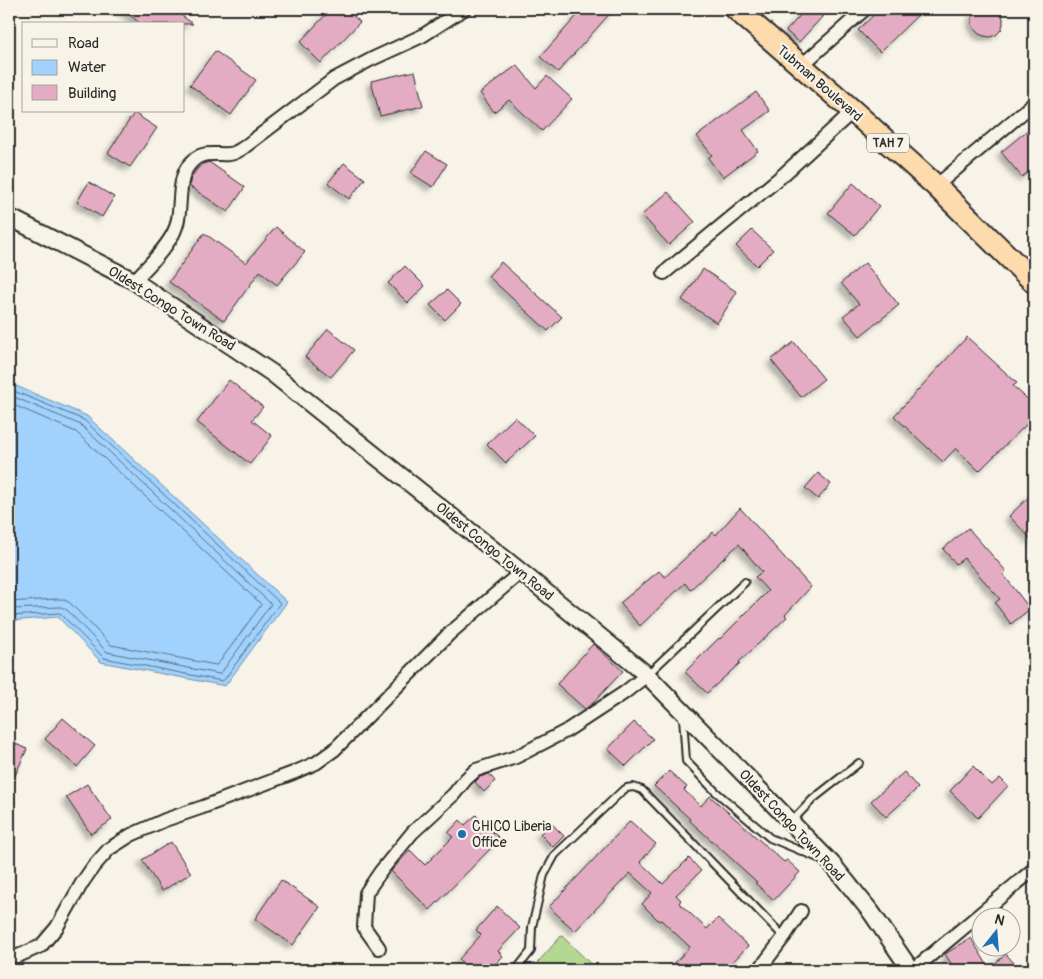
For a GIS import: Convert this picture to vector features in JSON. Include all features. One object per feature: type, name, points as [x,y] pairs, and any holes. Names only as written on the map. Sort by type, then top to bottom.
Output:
[{"type":"highway","name":"Tubman Boulevard","points":[[736,9],[936,186],[1032,277]]},
{"type":"street","points":[[134,281],[160,253],[174,233],[179,215],[182,179],[189,164],[197,157],[209,154],[231,154],[243,148],[334,79],[422,36],[464,9]]},
{"type":"street","points":[[801,66],[866,9]]},
{"type":"street","points":[[936,186],[1034,103]]},
{"type":"street","points":[[664,273],[783,175],[853,111]]},
{"type":"street","name":"Oldest Congo Town Road","points":[[9,217],[134,281],[272,373],[521,572],[646,675],[832,864],[871,912],[907,969]]},
{"type":"street","points":[[9,956],[18,956],[41,946],[57,927],[93,867],[109,849],[131,835],[165,820],[293,773],[316,763],[334,750],[449,634],[521,572]]},
{"type":"street","points":[[379,948],[364,926],[366,893],[412,833],[454,794],[476,770],[516,757],[566,731],[646,675]]},
{"type":"street","points":[[907,969],[1034,869]]},
{"type":"street","points":[[759,970],[801,911]]},
{"type":"lane","points":[[646,675],[745,582]]},
{"type":"lane","points":[[683,711],[686,761],[698,774],[770,838],[832,864]]},
{"type":"lane","points":[[792,822],[813,799],[859,763]]},
{"type":"lane","points":[[516,970],[531,951],[532,927],[544,875],[556,855],[614,798],[626,788],[633,787],[642,790],[784,937]]},
{"type":"green space","points":[[562,936],[597,970],[531,970]]},
{"type":"water","points":[[9,383],[87,416],[287,602],[225,686],[101,662],[58,617],[9,621]]},
{"type":"building","points":[[122,9],[173,9],[193,24],[185,24],[185,22],[138,22]]},
{"type":"building","points":[[331,9],[346,9],[360,22],[321,63],[300,42]]},
{"type":"building","points":[[583,9],[614,9],[558,72],[540,57]]},
{"type":"building","points":[[806,9],[814,9],[823,16],[799,42],[786,31]]},
{"type":"building","points":[[880,9],[924,9],[880,52],[858,30]]},
{"type":"building","points":[[976,9],[998,9],[1001,12],[1003,24],[1001,30],[996,35],[984,36],[975,30],[972,18]]},
{"type":"building","points":[[215,51],[256,80],[231,115],[190,85]]},
{"type":"building","points":[[517,65],[536,88],[547,76],[572,99],[542,131],[509,100],[494,112],[480,93]]},
{"type":"building","points":[[415,71],[423,106],[380,116],[371,81]]},
{"type":"building","points":[[756,92],[770,111],[743,130],[758,151],[723,177],[708,158],[712,155],[697,136]]},
{"type":"building","points":[[134,113],[157,128],[130,167],[108,153]]},
{"type":"building","points":[[1034,125],[1034,167],[1022,177],[1001,152]]},
{"type":"building","points":[[426,151],[447,164],[433,187],[411,173]]},
{"type":"building","points":[[209,162],[245,187],[228,212],[189,186],[191,178],[197,169]]},
{"type":"building","points":[[344,163],[365,179],[349,199],[328,183]]},
{"type":"building","points":[[89,182],[114,197],[102,217],[77,202]]},
{"type":"building","points":[[853,183],[879,206],[855,235],[828,213]]},
{"type":"building","points":[[668,192],[695,222],[669,245],[642,215]]},
{"type":"building","points":[[276,227],[305,252],[277,285],[260,271],[224,321],[169,282],[204,233],[246,263]]},
{"type":"building","points":[[752,230],[773,250],[757,266],[736,246]]},
{"type":"building","points":[[501,262],[562,317],[548,331],[488,276]]},
{"type":"building","points":[[865,263],[899,305],[860,336],[843,316],[859,304],[841,283]]},
{"type":"building","points":[[405,266],[425,286],[408,303],[388,283]]},
{"type":"building","points":[[703,269],[737,292],[717,323],[682,300]]},
{"type":"building","points":[[447,290],[461,304],[445,320],[430,305]]},
{"type":"building","points":[[328,329],[354,350],[331,377],[305,357]]},
{"type":"building","points":[[967,337],[1017,383],[1013,386],[1034,405],[1034,417],[979,471],[956,448],[943,462],[894,416]]},
{"type":"building","points":[[794,342],[824,379],[801,397],[771,360]]},
{"type":"building","points":[[229,380],[263,407],[252,420],[272,436],[250,464],[197,422]]},
{"type":"building","points":[[515,417],[535,436],[506,463],[487,444]]},
{"type":"building","points":[[818,473],[831,484],[818,499],[805,488]]},
{"type":"building","points":[[1034,492],[1034,542],[1009,516]]},
{"type":"building","points":[[740,508],[811,587],[785,615],[787,617],[707,693],[685,672],[768,591],[755,577],[762,572],[739,544],[690,590],[685,583],[640,626],[620,603],[659,571],[665,577],[713,532],[716,535]]},
{"type":"building","points":[[968,528],[1006,571],[1003,574],[1030,609],[1011,624],[995,603],[1000,599],[964,558],[956,564],[943,549]]},
{"type":"building","points":[[593,644],[623,671],[585,709],[557,684]]},
{"type":"building","points":[[63,718],[95,746],[77,767],[45,739]]},
{"type":"building","points":[[634,722],[653,739],[626,766],[608,749]]},
{"type":"building","points":[[9,741],[27,749],[9,789]]},
{"type":"building","points":[[973,766],[992,785],[1000,778],[1008,786],[978,818],[950,791]]},
{"type":"building","points":[[669,771],[687,787],[684,790],[701,806],[710,796],[784,862],[787,860],[800,872],[774,900],[654,786]]},
{"type":"building","points":[[904,772],[918,788],[886,817],[871,801]]},
{"type":"building","points":[[489,774],[495,781],[484,792],[475,782],[480,777]]},
{"type":"building","points":[[87,784],[112,820],[91,834],[66,797]]},
{"type":"building","points":[[476,815],[500,839],[430,910],[391,871],[410,850],[425,865],[453,837],[448,833],[460,820],[465,825]]},
{"type":"building","points":[[630,821],[656,844],[640,862],[663,884],[689,858],[701,871],[676,895],[681,900],[679,903],[707,929],[718,918],[748,946],[725,970],[668,970],[690,947],[642,904],[652,893],[630,873],[575,931],[549,907]]},
{"type":"building","points":[[551,823],[564,836],[553,847],[540,834]]},
{"type":"building","points":[[171,842],[191,873],[162,891],[142,860]]},
{"type":"building","points":[[281,880],[320,907],[293,945],[255,919]]},
{"type":"building","points":[[497,906],[520,928],[498,951],[503,956],[490,970],[456,970],[463,963],[459,959],[481,935],[476,930]]},
{"type":"building","points":[[970,939],[970,956],[982,956],[989,968],[1004,956],[1008,956],[1020,970],[955,970],[945,954]]},
{"type":"place","name":"CHICO Liberia Office","points":[[462,834]]}]
